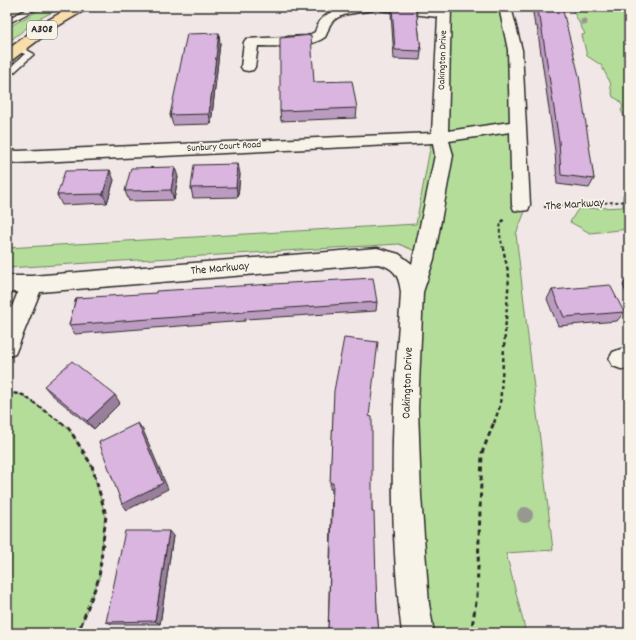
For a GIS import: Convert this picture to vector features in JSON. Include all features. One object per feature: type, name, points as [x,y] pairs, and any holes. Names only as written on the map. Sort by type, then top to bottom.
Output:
[{"type":"highway","name":"A308","points":[[12,53],[48,26],[80,7]]},
{"type":"street","points":[[248,67],[251,42],[304,40],[316,38],[321,34],[325,21],[334,15],[368,7]]},
{"type":"street","points":[[386,7],[445,10]]},
{"type":"street","points":[[505,7],[515,50],[521,206]]},
{"type":"street","name":"Oakington Drive","points":[[418,633],[414,604],[407,496],[406,408],[412,292],[424,259],[444,155],[440,137],[445,10]]},
{"type":"street","points":[[440,137],[518,126]]},
{"type":"street","name":"Sunbury Court Road","points":[[7,156],[18,157],[440,137]]},
{"type":"street","name":"The Markway","points":[[7,284],[32,284],[378,256],[391,259],[403,267],[410,278],[412,292]]},
{"type":"street","points":[[7,347],[32,284]]},
{"type":"lane","points":[[7,22],[36,7]]},
{"type":"lane","points":[[7,74],[30,54],[12,53]]},
{"type":"path","name":"The Markway","points":[[521,206],[629,201]]},
{"type":"path","points":[[471,633],[476,596],[482,453],[500,406],[507,314],[509,276],[500,231],[502,221],[510,212],[521,206]]},
{"type":"path","points":[[7,392],[23,395],[68,427],[92,466],[106,515],[99,578],[78,633]]},
{"type":"green space","points":[[45,7],[62,7],[37,20],[7,43],[7,28]]},
{"type":"green space","points":[[445,7],[505,7],[526,209],[516,234],[553,550],[506,553],[526,633],[418,633],[407,496],[424,255],[399,244],[7,268],[7,248],[416,224],[432,138]]},
{"type":"green space","points":[[571,7],[629,7],[629,127],[621,110],[623,107],[619,100],[613,97],[611,84],[601,65],[587,56],[582,35],[585,34]]},
{"type":"green space","points":[[629,193],[629,229],[590,233],[570,222],[578,209],[623,207],[623,195]]},
{"type":"green space","points":[[7,392],[23,395],[68,427],[92,466],[105,515],[99,578],[78,633],[7,633]]},
{"type":"building","points":[[392,7],[416,7],[421,51],[395,50]]},
{"type":"building","points":[[537,7],[562,7],[579,76],[594,179],[561,175],[559,141],[540,17],[538,17]]},
{"type":"building","points":[[219,33],[209,114],[170,115],[187,34]]},
{"type":"building","points":[[311,35],[314,82],[352,81],[357,108],[280,111],[280,38]]},
{"type":"building","points":[[238,164],[236,187],[191,188],[194,165]]},
{"type":"building","points":[[175,167],[171,190],[125,191],[131,168]]},
{"type":"building","points":[[110,170],[103,194],[57,195],[65,171]]},
{"type":"building","points":[[373,278],[377,302],[69,325],[76,298],[156,293],[156,291]]},
{"type":"building","points":[[610,285],[624,312],[564,317],[552,290]]},
{"type":"building","points":[[344,338],[378,342],[369,416],[372,417],[372,512],[374,512],[379,633],[328,633],[333,483],[330,483],[334,391]]},
{"type":"building","points":[[72,361],[115,395],[87,421],[44,386]]},
{"type":"building","points":[[138,423],[163,483],[122,504],[99,442]]},
{"type":"building","points":[[125,531],[169,531],[155,621],[106,622]]}]
